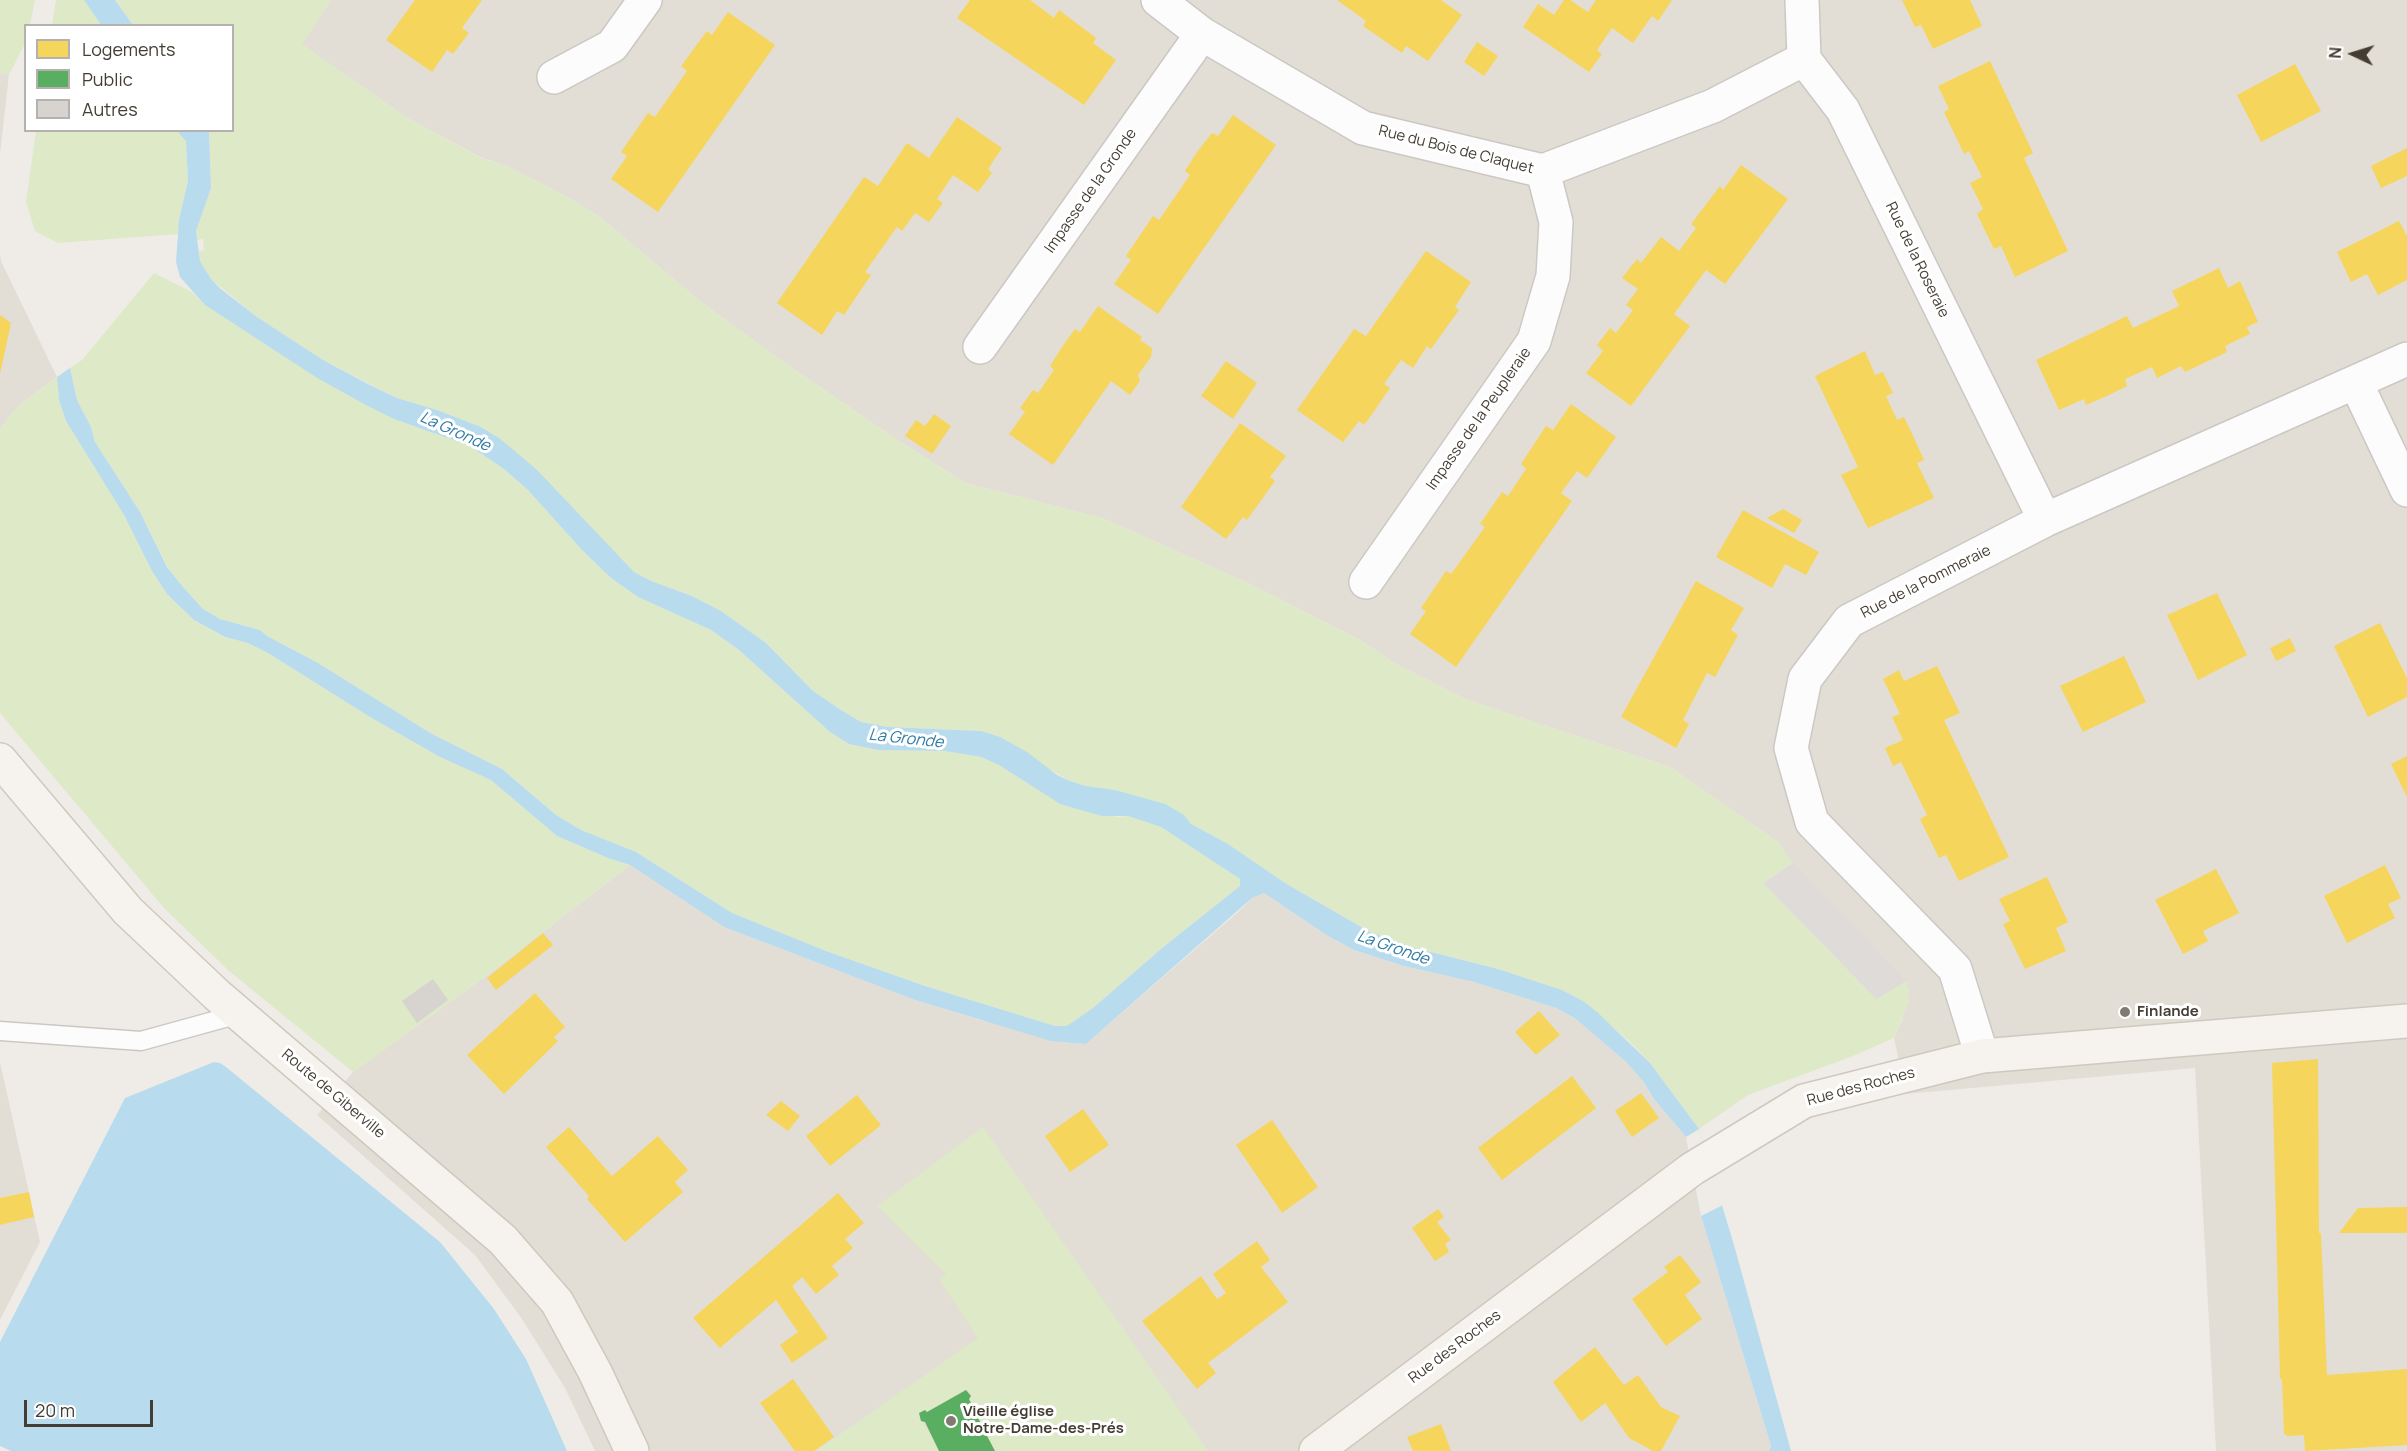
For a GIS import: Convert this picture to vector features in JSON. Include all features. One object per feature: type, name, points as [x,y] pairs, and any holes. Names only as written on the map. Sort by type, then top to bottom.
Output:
[{"type":"street","points":[[554,77],[612,46],[645,0]]},
{"type":"street","name":"Rue du Bois de Claquet","points":[[1158,0],[1202,34],[1363,128],[1543,171],[1713,106],[1803,59]]},
{"type":"street","points":[[1802,0],[1803,59]]},
{"type":"street","name":"Impasse de la Gronde","points":[[980,347],[1202,34]]},
{"type":"street","name":"Rue de la Roseraie","points":[[1803,59],[1843,110],[2045,520]]},
{"type":"street","name":"Impasse de la Peupleraie","points":[[1366,582],[1534,341],[1553,276],[1556,222],[1543,171]]},
{"type":"street","name":"Rue de la Pommeraie","points":[[1982,1056],[1956,969],[1812,822],[1791,748],[1805,679],[1849,621],[2045,520],[2407,359]]},
{"type":"street","points":[[2356,383],[2407,490]]},
{"type":"street","name":"Route de Giberville","points":[[0,760],[128,911],[239,1014],[503,1240],[556,1302],[595,1372],[632,1451]]},
{"type":"street","name":"Rue des Roches","points":[[1316,1451],[1700,1164],[1804,1101],[1982,1056],[2407,1021]]},
{"type":"lane","points":[[0,1031],[141,1041],[239,1014]]},
{"type":"shaded area","points":[[331,0],[2407,0],[2407,1451],[2216,1451],[2195,1068],[1906,1094],[1894,1038],[1903,1018],[1876,999],[1778,842],[1670,767],[1465,699],[1394,663],[1362,641],[1250,584],[1102,518],[965,483],[782,361],[701,302],[600,217],[571,199],[507,166],[482,158],[409,119],[301,44]]},
{"type":"shaded area","points":[[0,73],[9,75],[0,154]]},
{"type":"shaded area","points":[[0,253],[1,261],[57,377],[19,405],[0,429]]},
{"type":"shaded area","points":[[1793,863],[1906,981],[1876,999],[1763,883]]},
{"type":"shaded area","points":[[630,865],[724,927],[915,1000],[980,1020],[1072,1042],[1086,1044],[1252,898],[1264,893],[1328,936],[1354,950],[1404,966],[1474,982],[1556,1008],[1576,1019],[1626,1062],[1686,1137],[1701,1216],[1771,1446],[1769,1451],[595,1451],[565,1388],[522,1319],[475,1255],[317,1115],[353,1072],[486,976]]},
{"type":"shaded area","points":[[0,1062],[40,1242],[0,1320]]},
{"type":"green space","points":[[0,0],[35,0],[30,24],[24,24],[24,45],[9,75],[0,73]]},
{"type":"green space","points":[[56,0],[84,0],[100,24],[52,24]]},
{"type":"green space","points":[[115,0],[331,0],[302,44],[409,119],[481,158],[507,166],[571,199],[600,217],[701,302],[782,361],[965,483],[1102,518],[1250,584],[1362,641],[1394,663],[1465,699],[1670,767],[1778,842],[1793,863],[1763,883],[1876,999],[1906,981],[1909,1002],[1894,1038],[1853,1056],[1748,1095],[1699,1129],[1650,1063],[1632,1044],[1583,1001],[1562,990],[1498,969],[1415,948],[1370,932],[1285,883],[1228,844],[1191,824],[1184,815],[1115,790],[1070,781],[981,731],[888,727],[861,722],[813,691],[766,643],[721,611],[692,596],[651,581],[634,572],[499,438],[481,427],[397,398],[323,360],[257,317],[211,279],[200,261],[199,251],[204,250],[203,239],[197,240],[196,230],[211,188],[209,132],[234,132],[234,24],[132,24]]},
{"type":"green space","points":[[36,132],[178,132],[186,140],[188,181],[178,234],[58,243],[35,231],[26,202]]},
{"type":"green space","points":[[154,273],[192,292],[205,305],[317,378],[394,419],[470,446],[504,469],[528,490],[582,550],[611,578],[638,597],[711,630],[739,650],[830,732],[849,744],[878,750],[945,751],[981,757],[999,765],[1060,804],[1117,817],[1128,816],[1161,827],[1240,879],[1240,886],[1161,949],[1093,1008],[1068,1026],[1055,1026],[925,986],[826,951],[732,913],[636,852],[581,830],[556,815],[502,769],[432,734],[260,630],[220,619],[203,609],[183,587],[167,566],[140,512],[95,442],[91,427],[77,400],[70,368],[82,360]]},
{"type":"green space","points":[[57,377],[59,400],[66,421],[124,515],[152,571],[167,594],[194,620],[224,637],[248,643],[268,653],[370,717],[440,757],[491,780],[557,836],[630,865],[486,976],[353,1072],[229,971],[164,908],[0,713],[0,429],[19,405]]},
{"type":"green space","points":[[983,1127],[1208,1451],[995,1451],[986,1434],[986,1428],[983,1428],[969,1399],[971,1395],[965,1390],[960,1395],[919,1415],[939,1451],[816,1451],[978,1338],[939,1279],[946,1274],[877,1206]]},
{"type":"water","points":[[84,0],[115,0],[132,24],[100,24]]},
{"type":"water","name":"La Gronde","points":[[178,132],[209,132],[211,188],[196,231],[200,261],[211,279],[221,289],[257,317],[323,360],[397,398],[481,427],[499,438],[536,469],[634,572],[651,581],[692,596],[721,611],[766,643],[813,691],[841,710],[861,722],[888,727],[981,731],[1000,737],[1027,752],[1057,775],[1070,781],[1115,790],[1165,804],[1184,815],[1191,824],[1228,844],[1285,883],[1370,932],[1415,948],[1498,969],[1562,990],[1583,1001],[1597,1012],[1650,1063],[1699,1129],[1791,1451],[1769,1451],[1771,1446],[1701,1216],[1686,1137],[1626,1062],[1576,1019],[1556,1008],[1474,982],[1404,966],[1354,950],[1328,936],[1264,893],[1252,898],[1086,1044],[1051,1041],[915,1000],[724,927],[630,865],[557,836],[491,780],[440,757],[370,717],[268,653],[248,643],[225,637],[194,620],[167,594],[152,571],[124,515],[66,421],[59,400],[57,377],[70,368],[77,400],[91,427],[95,442],[140,512],[167,567],[203,609],[220,619],[260,630],[318,663],[432,734],[502,769],[556,815],[581,830],[636,852],[732,913],[826,951],[925,986],[1055,1026],[1067,1026],[1093,1008],[1161,949],[1240,886],[1240,879],[1161,827],[1128,816],[1102,816],[1060,804],[999,765],[981,757],[945,751],[878,750],[849,744],[830,732],[739,650],[711,630],[638,597],[611,578],[582,550],[528,490],[504,469],[470,446],[394,419],[368,406],[317,378],[205,305],[180,277],[176,262],[179,220],[188,181],[186,141]]},
{"type":"water","points":[[214,1062],[226,1067],[440,1242],[494,1309],[526,1359],[567,1451],[11,1451],[0,1446],[0,1342],[125,1098]]},
{"type":"pier","points":[[1699,1129],[1723,1205],[1701,1216],[1686,1137]]},
{"type":"building: Logements","points":[[415,0],[482,0],[462,28],[469,33],[453,54],[447,50],[432,72],[386,40]]},
{"type":"building: Logements","points":[[970,0],[1030,0],[1054,18],[1059,10],[1096,38],[1093,43],[1116,60],[1084,105],[957,18]]},
{"type":"building: Logements","points":[[1337,0],[1441,0],[1462,15],[1428,61],[1406,46],[1402,53],[1363,26],[1366,21]]},
{"type":"building: Logements","points":[[1564,0],[1570,0],[1588,12],[1596,0],[1672,0],[1658,21],[1652,16],[1633,43],[1612,28],[1597,50],[1602,54],[1589,72],[1523,27],[1538,4],[1554,15]]},
{"type":"building: Logements","points":[[1902,0],[1970,0],[1982,26],[1933,49],[1921,25],[1915,27]]},
{"type":"building: Logements","points":[[728,12],[775,45],[658,212],[611,179],[627,156],[621,152],[648,113],[655,117],[687,71],[681,66],[707,31],[712,35]]},
{"type":"building: Logements","points":[[1477,42],[1498,56],[1484,76],[1464,62]]},
{"type":"building: Logements","points":[[1990,61],[2033,153],[2024,158],[2068,251],[2015,277],[2001,246],[1994,249],[1977,214],[1983,209],[1970,183],[1982,177],[1969,151],[1964,154],[1944,112],[1949,109],[1938,86]]},
{"type":"building: Logements","points":[[2295,64],[2321,111],[2261,142],[2237,95]]},
{"type":"building: Logements","points":[[1233,115],[1276,145],[1158,314],[1114,284],[1131,260],[1126,256],[1153,216],[1159,220],[1190,175],[1185,171],[1197,152],[1212,133],[1218,136]]},
{"type":"building: Logements","points":[[957,117],[1002,148],[988,169],[992,173],[978,192],[953,175],[937,199],[943,203],[929,222],[915,213],[902,231],[897,227],[865,272],[871,275],[844,315],[837,311],[822,335],[777,303],[864,177],[878,186],[907,143],[929,158]]},
{"type":"building: Logements","points":[[2407,148],[2407,176],[2381,188],[2371,166]]},
{"type":"building: Logements","points":[[1741,165],[1788,199],[1725,284],[1706,270],[1674,314],[1690,326],[1631,406],[1586,373],[1603,351],[1597,345],[1610,328],[1616,333],[1633,310],[1626,305],[1638,289],[1622,278],[1637,259],[1641,263],[1661,237],[1679,251],[1696,228],[1691,224],[1720,186],[1723,190]]},
{"type":"building: Logements","points":[[2399,221],[2407,236],[2407,280],[2378,295],[2367,274],[2351,282],[2337,252]]},
{"type":"building: Logements","points":[[1426,251],[1471,282],[1455,307],[1459,310],[1431,349],[1427,346],[1413,368],[1401,360],[1384,384],[1390,388],[1377,407],[1364,425],[1359,421],[1343,442],[1297,410],[1354,329],[1366,336]]},
{"type":"building: Logements","points":[[2219,268],[2228,288],[2240,281],[2258,322],[2247,327],[2250,334],[2225,346],[2227,352],[2185,372],[2181,366],[2157,378],[2152,367],[2125,379],[2127,386],[2107,396],[2086,405],[2084,399],[2059,410],[2036,360],[2127,316],[2133,328],[2179,306],[2172,291]]},
{"type":"building: Logements","points":[[1098,306],[1142,337],[1140,340],[1152,348],[1151,357],[1138,375],[1140,381],[1130,395],[1111,381],[1053,465],[1009,434],[1025,412],[1020,408],[1033,390],[1038,393],[1054,370],[1050,366],[1062,347],[1075,329],[1080,332]]},
{"type":"building: Logements","points":[[0,315],[11,323],[0,374]]},
{"type":"building: Logements","points":[[1865,351],[1875,375],[1883,372],[1893,393],[1886,396],[1897,420],[1904,417],[1915,440],[1924,460],[1917,463],[1934,498],[1868,528],[1841,475],[1858,467],[1815,376]]},
{"type":"building: Logements","points":[[1226,361],[1257,383],[1233,419],[1201,396]]},
{"type":"building: Logements","points":[[1571,404],[1616,437],[1587,478],[1577,471],[1561,493],[1572,501],[1456,667],[1410,634],[1426,611],[1421,608],[1446,571],[1451,574],[1485,527],[1480,524],[1502,492],[1508,496],[1526,469],[1521,464],[1546,426],[1553,430]]},
{"type":"building: Logements","points":[[934,414],[951,426],[932,454],[905,436],[916,420],[925,426]]},
{"type":"building: Logements","points":[[1240,423],[1286,456],[1270,477],[1275,481],[1247,520],[1243,517],[1226,539],[1181,507]]},
{"type":"building: Logements","points":[[1783,509],[1802,520],[1794,533],[1767,518]]},
{"type":"building: Logements","points":[[1743,510],[1819,552],[1806,575],[1785,564],[1772,588],[1716,557]]},
{"type":"building: Logements","points":[[1696,581],[1744,608],[1731,630],[1738,635],[1715,677],[1707,673],[1683,720],[1689,724],[1676,748],[1621,717]]},
{"type":"building: Logements","points":[[2217,593],[2247,655],[2198,680],[2167,615]]},
{"type":"building: Logements","points":[[2380,623],[2407,678],[2407,697],[2368,717],[2334,646]]},
{"type":"building: Logements","points":[[2290,638],[2296,651],[2276,661],[2270,648]]},
{"type":"building: Logements","points":[[2124,656],[2146,702],[2083,732],[2060,686]]},
{"type":"building: Logements","points":[[1937,666],[1960,713],[1944,720],[2009,857],[1959,881],[1946,855],[1939,858],[1920,819],[1927,815],[1901,762],[1893,766],[1885,748],[1903,740],[1892,717],[1900,714],[1883,679],[1899,670],[1904,681]]},
{"type":"building: Logements","points":[[2407,756],[2407,797],[2391,764]]},
{"type":"building: Logements","points":[[2385,865],[2401,898],[2388,904],[2395,918],[2347,943],[2324,896]]},
{"type":"building: Logements","points":[[2216,869],[2239,913],[2203,931],[2208,941],[2183,954],[2155,900]]},
{"type":"building: Logements","points":[[2047,877],[2068,922],[2056,928],[2066,951],[2025,969],[2003,924],[2010,921],[1999,899]]},
{"type":"building: Logements","points":[[543,933],[553,945],[496,990],[487,978]]},
{"type":"building: Logements","points":[[535,993],[565,1027],[554,1037],[558,1041],[504,1094],[467,1055]]},
{"type":"building: Logements","points":[[1539,1011],[1560,1035],[1536,1055],[1515,1032]]},
{"type":"building: Logements","points":[[2318,1059],[2319,1233],[2321,1233],[2327,1375],[2407,1369],[2407,1445],[2305,1451],[2304,1435],[2284,1434],[2282,1379],[2280,1379],[2272,1063]]},
{"type":"building: Logements","points":[[1572,1076],[1596,1108],[1502,1180],[1478,1148]]},
{"type":"building: Logements","points":[[1641,1093],[1659,1118],[1632,1137],[1615,1111]]},
{"type":"building: Logements","points":[[857,1095],[881,1125],[830,1166],[806,1136]]},
{"type":"building: Logements","points":[[781,1101],[800,1116],[788,1131],[766,1115]]},
{"type":"building: Logements","points":[[1083,1109],[1109,1145],[1070,1172],[1045,1136]]},
{"type":"building: Logements","points":[[1272,1120],[1318,1187],[1282,1213],[1236,1145]]},
{"type":"building: Logements","points":[[569,1127],[612,1176],[658,1136],[688,1170],[675,1182],[683,1192],[625,1242],[546,1147]]},
{"type":"building: Logements","points":[[29,1192],[34,1217],[0,1225],[0,1198]]},
{"type":"building: Logements","points":[[838,1193],[864,1223],[845,1239],[853,1248],[832,1266],[839,1275],[816,1294],[802,1277],[792,1286],[828,1338],[792,1363],[780,1345],[798,1332],[776,1300],[720,1348],[693,1318]]},
{"type":"building: Logements","points":[[2407,1207],[2407,1233],[2339,1233],[2358,1208]]},
{"type":"building: Logements","points":[[1438,1209],[1444,1217],[1437,1222],[1451,1240],[1445,1244],[1449,1252],[1435,1261],[1412,1228]]},
{"type":"building: Logements","points":[[1257,1241],[1270,1260],[1261,1267],[1288,1302],[1208,1363],[1216,1373],[1197,1389],[1142,1321],[1201,1276],[1217,1299],[1226,1293],[1213,1274]]},
{"type":"building: Logements","points":[[1680,1255],[1701,1282],[1685,1295],[1702,1319],[1666,1346],[1632,1299],[1668,1272],[1664,1267]]},
{"type":"building: Logements","points":[[1595,1347],[1624,1385],[1638,1375],[1661,1407],[1680,1416],[1661,1451],[1653,1451],[1629,1438],[1605,1403],[1581,1422],[1553,1382]]},
{"type":"building: Logements","points":[[793,1379],[834,1437],[814,1451],[795,1451],[760,1403]]},
{"type":"building: Logements","points":[[1441,1424],[1451,1451],[1413,1451],[1407,1437]]},
{"type":"building: Public","name":"Vieille église Notre-Dame-des-Prés","points":[[966,1390],[971,1396],[969,1399],[983,1428],[986,1428],[986,1434],[995,1451],[939,1451],[925,1422],[921,1421],[919,1413],[925,1410],[927,1412]]},
{"type":"building: Autres","points":[[433,979],[448,1000],[417,1023],[402,1001]]},
{"type":"place","name":"Finlande","points":[[2125,1012]]},
{"type":"place","name":"Vieille église Notre-Dame-des-Prés","points":[[951,1421]]}]
